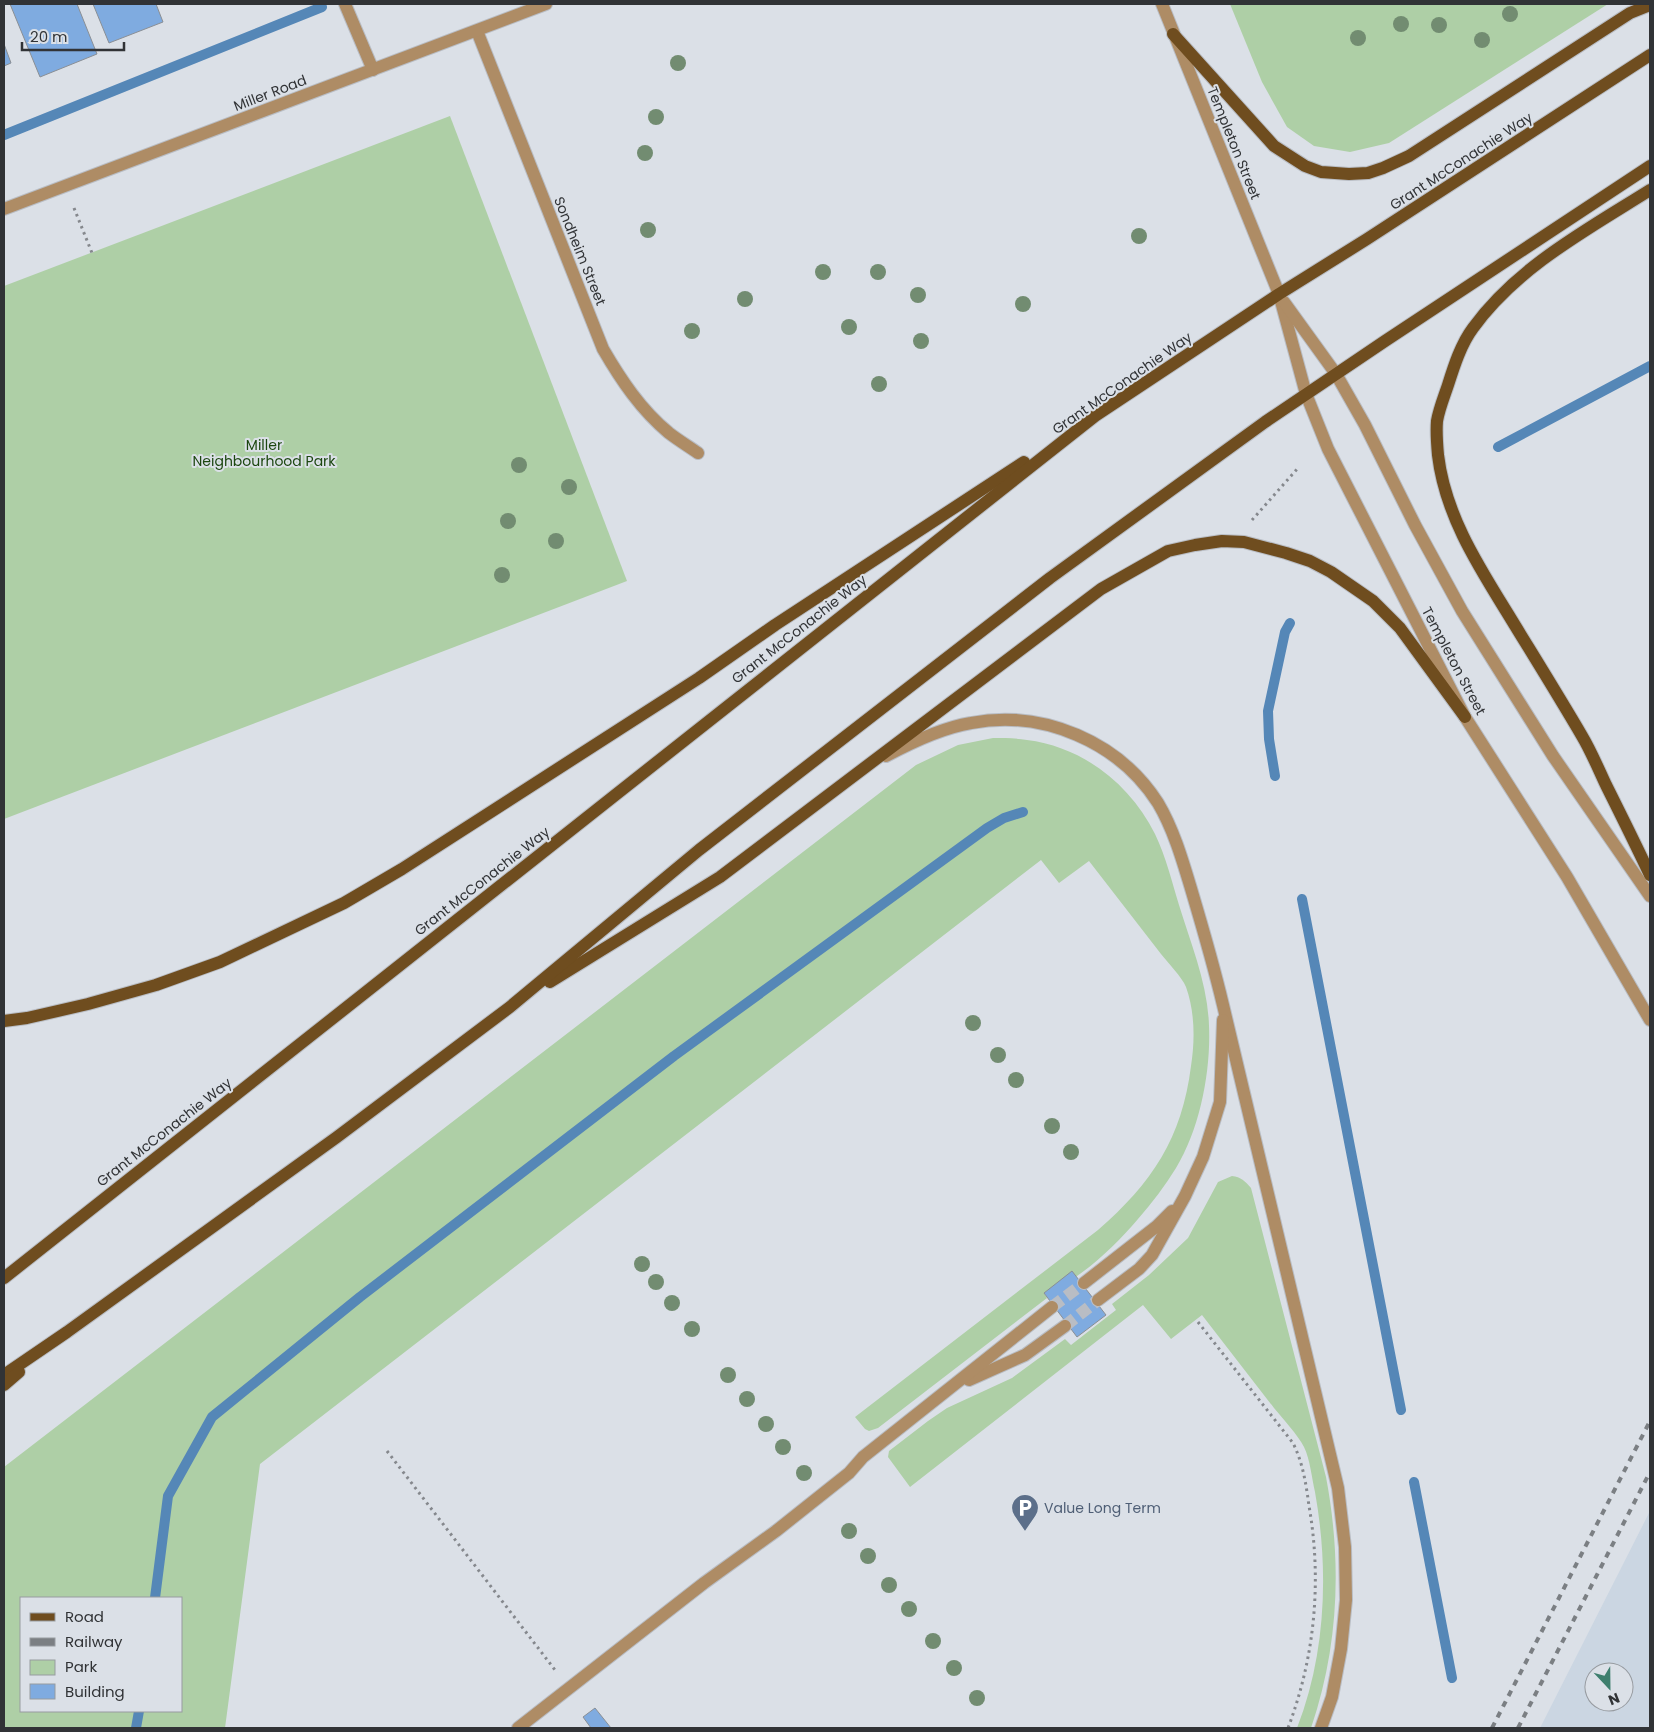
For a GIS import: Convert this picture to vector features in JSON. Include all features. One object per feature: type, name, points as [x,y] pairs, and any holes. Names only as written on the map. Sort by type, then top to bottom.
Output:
[{"type":"main road","points":[[1173,34],[1274,146],[1288,157],[1322,172],[1368,173],[1409,156],[1630,13],[1650,5]]},
{"type":"main road","name":"Grant McConachie Way","points":[[4,1278],[1095,416],[1278,294],[1367,239],[1650,55]]},
{"type":"main road","points":[[4,1375],[68,1332],[337,1137],[510,1007],[698,850],[1050,578],[1241,438],[1650,166]]},
{"type":"main road","points":[[1650,190],[1546,258],[1517,280],[1495,301],[1472,329],[1458,358],[1442,402],[1437,421],[1436,439],[1445,495],[1457,525],[1488,583],[1584,739],[1650,875]]},
{"type":"main road","points":[[4,1021],[71,1008],[156,985],[220,962],[344,903],[402,869],[690,683],[775,625],[1095,416]]},
{"type":"main road","points":[[510,1007],[720,876],[1100,589],[1168,551],[1196,545],[1244,542],[1286,553],[1310,562],[1352,586],[1373,601],[1400,628],[1465,717]]},
{"type":"main road","points":[[4,1385],[68,1332]]},
{"type":"street","points":[[345,4],[373,70]]},
{"type":"street","name":"Miller Road","points":[[4,209],[546,4]]},
{"type":"street","name":"Templeton Street","points":[[1162,4],[1278,294],[1306,394],[1328,449],[1465,717],[1566,877],[1650,1020]]},
{"type":"street","name":"Sondheim Street","points":[[477,31],[603,349],[622,381],[645,410],[669,432],[698,453]]},
{"type":"street","name":"Templeton Street","points":[[1278,294],[1336,374],[1365,425],[1415,525],[1462,611],[1553,756],[1650,896]]},
{"type":"street","points":[[870,764],[905,746],[942,731],[970,723],[1000,720],[1029,722],[1057,727],[1084,737],[1108,751],[1125,765],[1144,784],[1158,804],[1173,833],[1208,944],[1338,1488],[1345,1547],[1346,1600],[1336,1678],[1332,1697],[1321,1728]]},
{"type":"street","points":[[1098,1300],[1139,1269],[1152,1255],[1185,1196],[1203,1157],[1220,1102],[1223,1005]]},
{"type":"street","points":[[1084,1283],[1157,1226],[1185,1196]]},
{"type":"street","points":[[518,1728],[704,1583],[776,1531],[849,1473],[863,1457],[955,1386],[1052,1307]]},
{"type":"street","points":[[955,1386],[1025,1355],[1066,1326]]},
{"type":"path","points":[[65,187],[92,253]]},
{"type":"path","points":[[1246,526],[1298,468]]},
{"type":"path","points":[[1198,1322],[1293,1443],[1304,1473],[1315,1548],[1314,1613],[1306,1670],[1288,1728]]},
{"type":"path","points":[[387,1451],[557,1672]]},
{"type":"shaded area","points":[[1650,1511],[1650,1728],[1540,1728]]},
{"type":"green space","points":[[1230,4],[1608,4],[1389,143],[1350,152],[1314,146],[1287,127],[1262,82]]},
{"type":"green space","name":"Miller Neighbourhood Park","points":[[450,116],[627,581],[4,819],[4,286]]},
{"type":"green space","points":[[993,738],[1023,739],[1048,744],[1086,760],[1103,771],[1132,799],[1145,816],[1155,834],[1168,870],[1206,995],[1209,1026],[1208,1062],[1198,1118],[1184,1153],[1163,1188],[1117,1242],[1077,1276],[1044,1293],[1047,1298],[878,1428],[869,1431],[855,1417],[1098,1230],[1134,1195],[1149,1176],[1172,1137],[1180,1115],[1187,1092],[1194,1037],[1193,1016],[1184,983],[1089,861],[1059,883],[1041,860],[260,1464],[225,1728],[4,1728],[4,1467],[916,765],[958,745]]},
{"type":"green space","points":[[1232,1176],[1243,1180],[1251,1188],[1326,1477],[1331,1509],[1336,1572],[1335,1604],[1327,1666],[1311,1728],[1297,1728],[1307,1700],[1314,1671],[1322,1612],[1322,1551],[1315,1492],[1308,1457],[1298,1437],[1202,1315],[1171,1339],[1143,1305],[910,1487],[888,1457],[889,1451],[947,1408],[1012,1378],[1065,1339],[1071,1345],[1116,1310],[1112,1304],[1149,1275],[1188,1238],[1218,1182]]},
{"type":"building","points":[[10,4],[77,4],[97,54],[40,77]]},
{"type":"building","points":[[93,4],[156,4],[163,22],[109,43]]},
{"type":"building","points":[[4,44],[11,63],[4,66]]},
{"type":"building","points":[[1072,1271],[1106,1315],[1077,1337],[1044,1293]]},
{"type":"building","points":[[595,1708],[611,1728],[591,1728],[583,1717]]},
{"type":"waterway","points":[[4,135],[322,7]]},
{"type":"waterway","points":[[1498,447],[1650,366]]},
{"type":"waterway","points":[[1275,776],[1269,739],[1268,711],[1285,632],[1290,623]]},
{"type":"waterway","points":[[155,1597],[168,1496],[212,1417],[360,1297],[674,1056],[987,828],[1004,818],[1023,812]]},
{"type":"waterway","points":[[1302,899],[1401,1410]]},
{"type":"waterway","points":[[1414,1482],[1452,1678]]},
{"type":"waterway","points":[[136,1728],[139,1712]]},
{"type":"tunnel","points":[[1052,1307],[1084,1283]]},
{"type":"tunnel","points":[[1065,1326],[1098,1300]]},
{"type":"railway","points":[[1492,1728],[1650,1421]]},
{"type":"railway","points":[[1518,1728],[1650,1472]]},
{"type":"place","name":"Value Long Term","points":[[1025,1532]]}]
